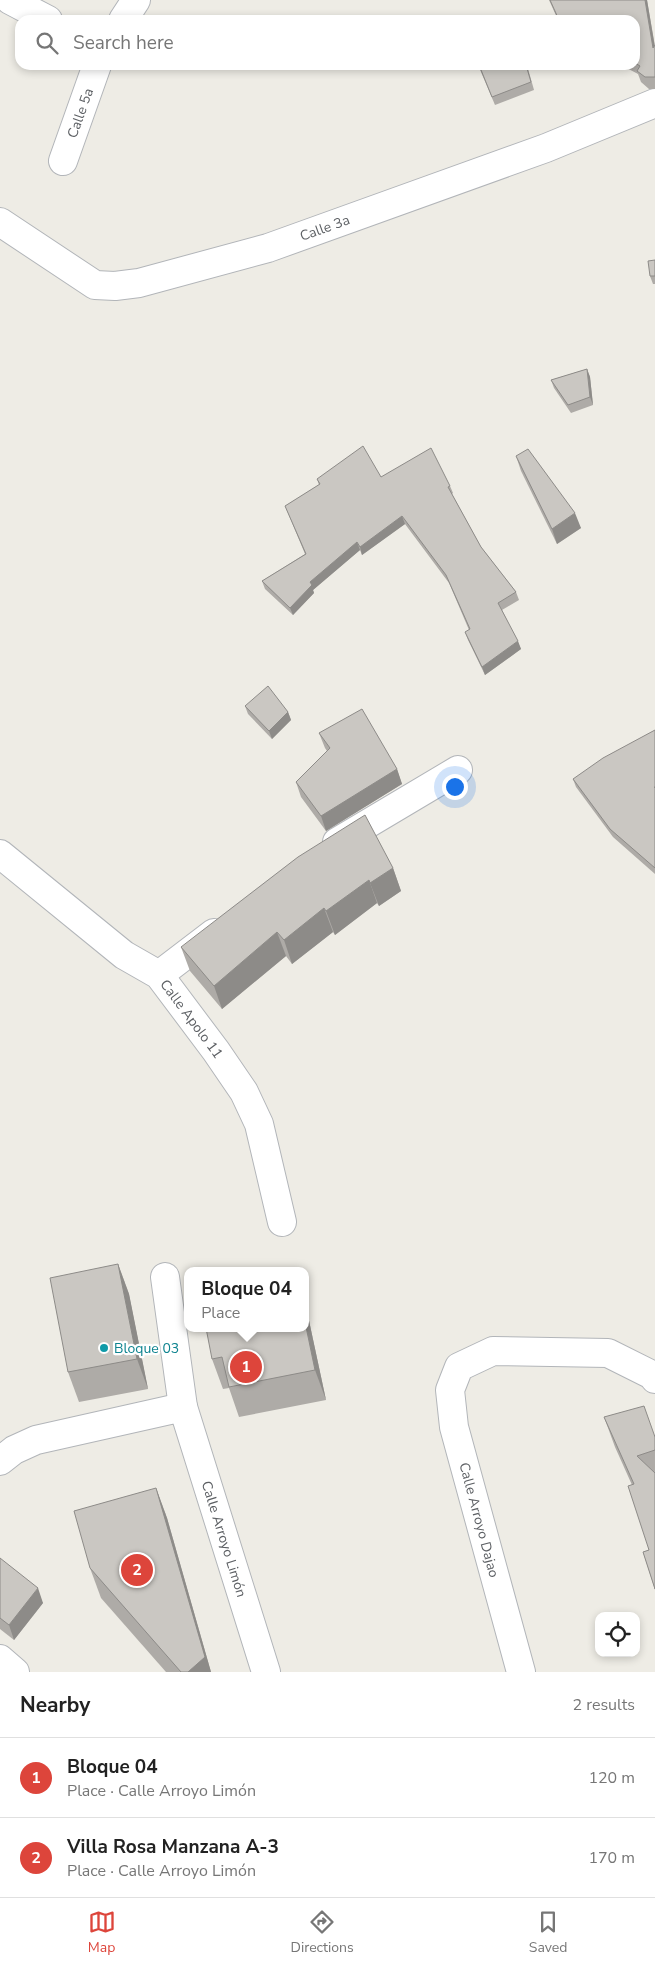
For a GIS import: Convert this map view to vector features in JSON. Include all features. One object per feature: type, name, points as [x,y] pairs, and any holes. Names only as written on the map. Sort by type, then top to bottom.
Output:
[{"type":"street","points":[[10,0],[38,15]]},
{"type":"street","points":[[126,15],[136,0]]},
{"type":"street","name":"Calle 5a","points":[[64,161],[95,70]]},
{"type":"street","name":"Calle 3a","points":[[0,222],[95,285],[115,286],[139,283],[268,248],[546,148],[655,103]]},
{"type":"street","points":[[314,857],[458,770]]},
{"type":"street","name":"Calle Apolo 11","points":[[0,854],[124,955],[159,975],[244,1092],[259,1124],[282,1222]]},
{"type":"street","points":[[159,975],[233,917]]},
{"type":"street","name":"Calle Arroyo Limón","points":[[165,1277],[183,1407],[266,1672]]},
{"type":"street","name":"Calle Arroyo Dajao","points":[[521,1672],[454,1427],[450,1390],[459,1367],[493,1352],[608,1353],[652,1375],[655,1379]]},
{"type":"street","points":[[0,1461],[14,1450],[36,1440],[183,1407]]},
{"type":"street","points":[[0,1659],[15,1672]]},
{"type":"building","points":[[550,0],[645,0],[653,48],[655,45],[655,77],[645,77],[637,71],[640,70],[640,15],[557,15]]},
{"type":"building","points":[[481,70],[527,70],[531,82],[492,97]]},
{"type":"building","points":[[655,260],[655,276],[650,276],[648,261]]},
{"type":"building","points":[[587,369],[590,397],[568,405],[551,380]]},
{"type":"building","points":[[363,446],[381,477],[431,448],[450,486],[448,487],[481,547],[516,592],[498,603],[518,641],[482,667],[465,632],[470,629],[446,575],[402,516],[360,547],[357,542],[310,582],[312,585],[290,608],[262,581],[306,554],[285,506],[320,484],[317,479]]},
{"type":"building","points":[[528,449],[575,513],[552,529],[516,456]]},
{"type":"building","points":[[268,686],[288,712],[269,731],[245,706]]},
{"type":"building","points":[[362,709],[397,769],[321,816],[296,782],[330,748],[319,733]]},
{"type":"building","points":[[655,730],[655,868],[610,829],[573,779],[603,758]]},
{"type":"building","points":[[365,815],[393,868],[370,883],[369,880],[326,911],[324,908],[284,940],[277,932],[214,986],[181,947],[298,857]]},
{"type":"building","name":"Bloque 03","points":[[118,1264],[137,1359],[68,1372],[50,1278]]},
{"type":"building","points":[[207,1332],[307,1332],[315,1370],[229,1387],[222,1357],[212,1359]]},
{"type":"building","points":[[644,1406],[655,1437],[655,1450],[637,1456],[655,1473],[655,1589],[643,1552],[649,1550],[628,1486],[634,1484],[604,1417]]},
{"type":"building","points":[[156,1488],[205,1657],[188,1672],[181,1672],[90,1568],[74,1511]]},
{"type":"building","points":[[0,1558],[38,1588],[9,1625],[0,1618]]},
{"type":"place","name":"Bloque 03","points":[[104,1348]]},
{"type":"place","name":"Bloque 04","points":[[246,1367]]},
{"type":"place","name":"Villa Rosa Manzana A-3","points":[[137,1570]]}]
